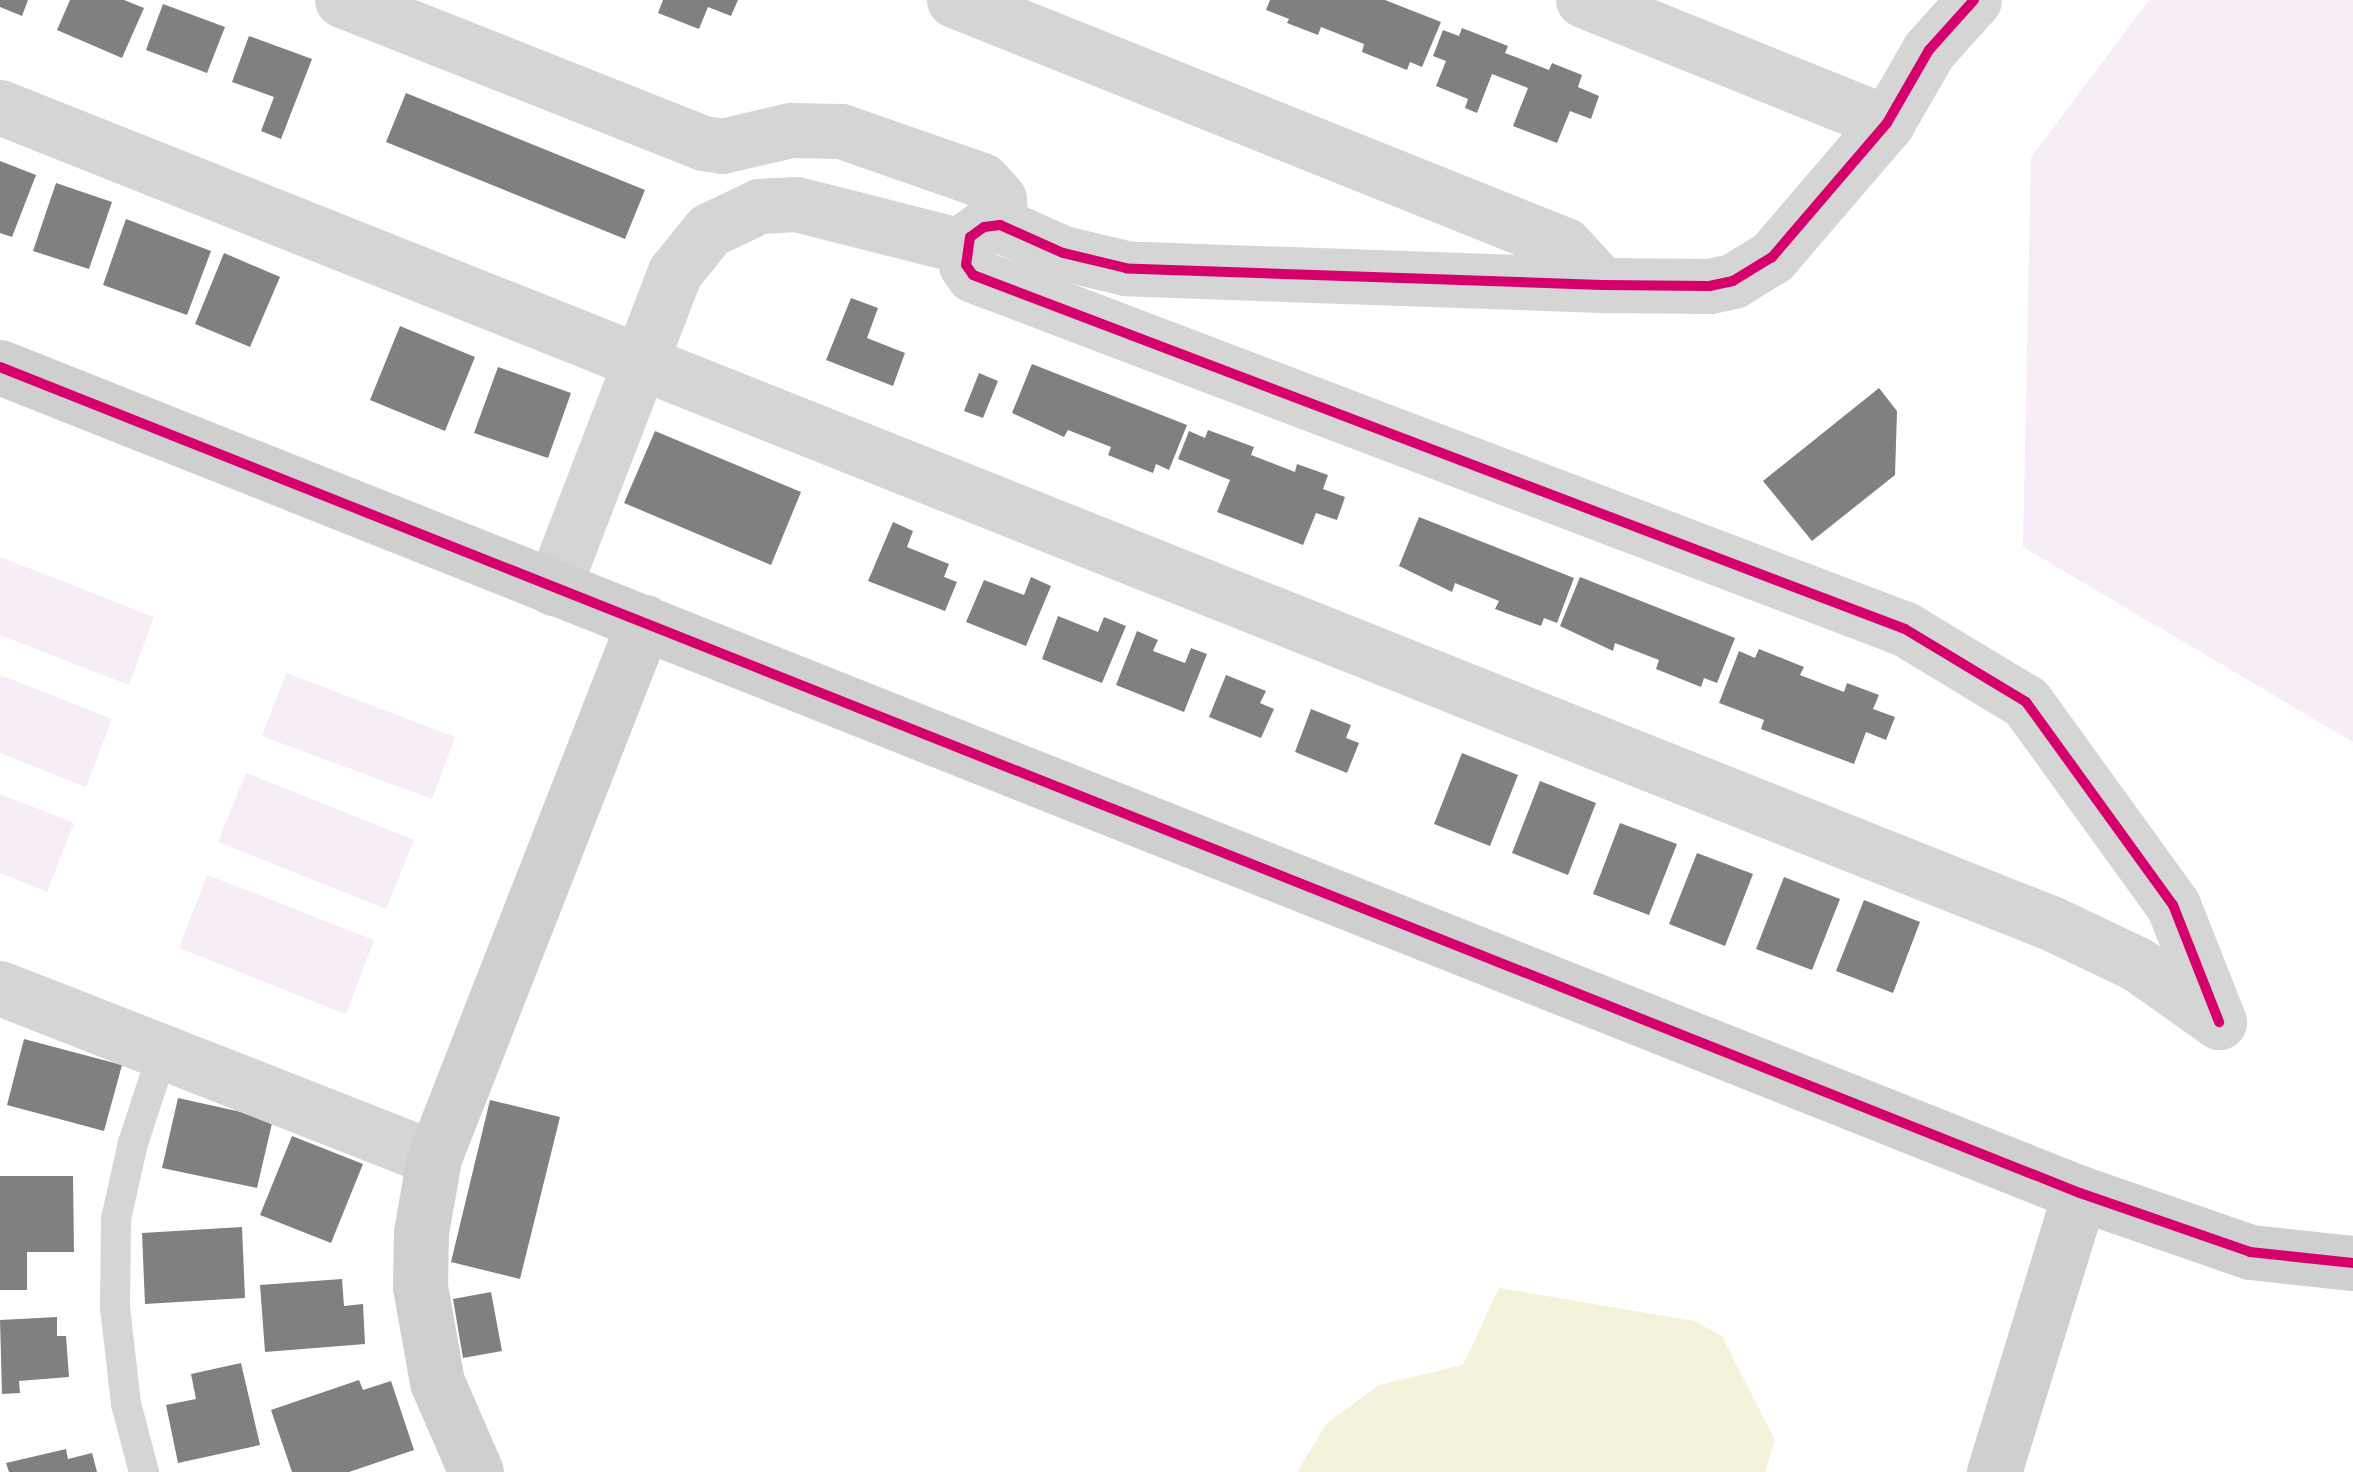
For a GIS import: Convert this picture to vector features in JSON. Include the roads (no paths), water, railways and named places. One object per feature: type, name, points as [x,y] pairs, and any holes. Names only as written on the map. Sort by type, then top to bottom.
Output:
[{"type":"street","points":[[0,107],[2051,923],[2136,964],[2219,1022],[2173,905],[2026,702],[1904,629],[972,276],[965,259],[983,236],[999,199],[982,180],[841,131],[791,130],[722,146],[704,143],[342,0]]},
{"type":"street","points":[[954,0],[1565,245],[1602,285]]},
{"type":"street","points":[[1583,0],[1640,11],[1887,123]]},
{"type":"street","points":[[553,588],[684,256],[709,230],[741,212],[796,204],[983,236],[1126,268],[1710,286],[1744,277],[1772,257],[1887,123],[1929,50],[1974,0]]},
{"type":"street","points":[[0,368],[2080,1194],[2250,1252],[2353,1264]]},
{"type":"street","points":[[476,1472],[437,1382],[420,1288],[421,1232],[434,1158],[644,622]]},
{"type":"street","points":[[0,988],[434,1158]]},
{"type":"street","points":[[1994,1472],[2080,1194]]},
{"type":"lane","points":[[144,1472],[126,1404],[114,1307],[116,1219],[133,1144],[163,1052]]}]
